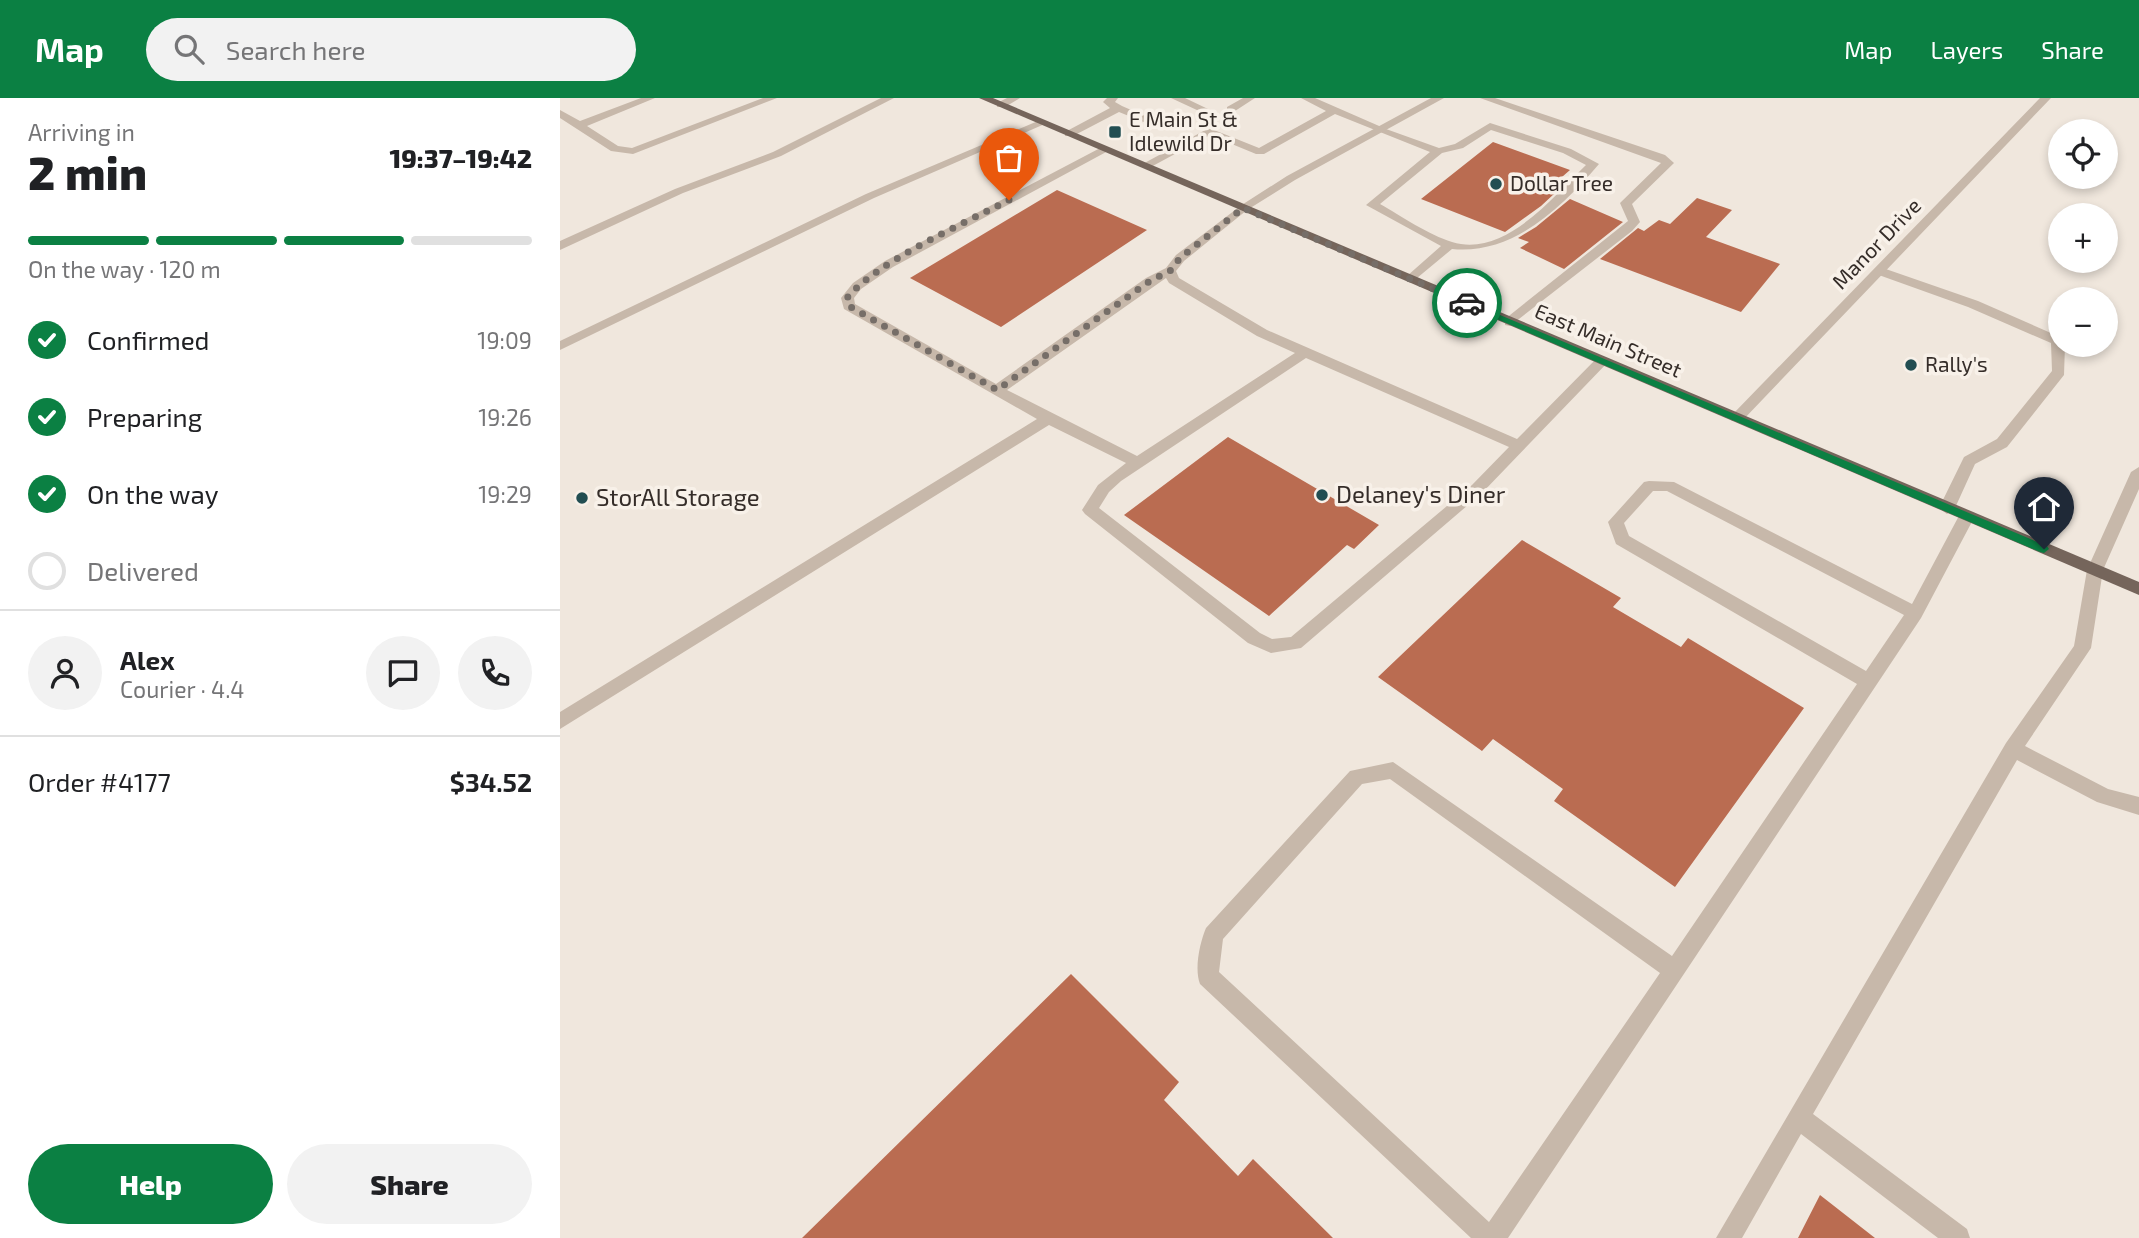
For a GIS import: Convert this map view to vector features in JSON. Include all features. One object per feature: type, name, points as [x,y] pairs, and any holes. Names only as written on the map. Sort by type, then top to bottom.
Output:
[{"type":"main road","name":"East Main Street","points":[[984,98],[2139,589]]},
{"type":"street","points":[[579,125],[650,98]]},
{"type":"street","points":[[560,113],[615,149],[633,151],[772,98]]},
{"type":"street","points":[[560,246],[679,191],[777,154],[888,98]]},
{"type":"street","points":[[1001,105],[1015,98]]},
{"type":"street","points":[[1176,98],[1203,109]]},
{"type":"street","points":[[1231,108],[1250,98]]},
{"type":"street","points":[[1307,98],[1382,131],[1438,151]]},
{"type":"street","points":[[997,390],[1150,281],[1170,271],[1180,258],[1243,208],[1291,178],[1439,98]]},
{"type":"street","points":[[1485,98],[1661,157],[1668,163],[1626,203],[1634,222],[1510,322]]},
{"type":"street","name":"Manor Drive","points":[[1737,418],[2046,98]]},
{"type":"street","points":[[1069,134],[1115,103],[1165,127]]},
{"type":"street","points":[[1145,166],[1209,131],[1260,152],[1335,110]]},
{"type":"street","points":[[560,346],[870,197],[1042,122]]},
{"type":"street","points":[[1490,126],[1567,151],[1594,164],[1532,221],[1503,238],[1479,247],[1449,245],[1372,205],[1438,151],[1459,146],[1490,126]]},
{"type":"street","points":[[1104,149],[889,264],[857,286],[847,298],[849,306],[1048,419],[1138,463]]},
{"type":"street","points":[[1411,279],[1449,245]]},
{"type":"street","points":[[1170,271],[1173,279],[1262,333],[1519,446]]},
{"type":"street","points":[[1880,271],[1973,304],[2057,341],[2059,372],[2002,443],[1969,461],[1947,508]]},
{"type":"street","points":[[1305,352],[1114,478],[1095,496],[1090,510],[1254,638],[1271,646],[1295,643],[1477,489],[1602,361]]},
{"type":"street","points":[[560,721],[1048,419]]},
{"type":"street","points":[[1728,1238],[2013,749],[2082,648],[2095,570],[2139,472]]},
{"type":"street","points":[[1869,682],[1622,540],[1616,522],[1649,486],[1669,486],[1915,613]]},
{"type":"street","points":[[1674,971],[1393,770],[1357,777],[1213,934],[1208,976],[1491,1238],[1674,971],[1915,613],[1967,516]]},
{"type":"street","points":[[2013,749],[2104,796],[2139,806]]},
{"type":"street","points":[[1798,1117],[1958,1238]]},
{"type":"building","name":"Dollar Tree","points":[[1493,142],[1570,170],[1547,190],[1555,193],[1505,232],[1421,199]]},
{"type":"building","points":[[1057,190],[1147,230],[1001,327],[910,278]]},
{"type":"building","points":[[1697,198],[1732,210],[1706,237],[1780,264],[1741,312],[1600,259],[1638,228],[1644,231],[1659,220],[1670,224]]},
{"type":"building","points":[[1570,199],[1623,222],[1564,269],[1520,248],[1529,242],[1518,238]]},
{"type":"building","points":[[1228,437],[1379,525],[1354,549],[1347,545],[1269,616],[1124,515]]},
{"type":"building","points":[[1522,540],[1621,598],[1613,607],[1681,647],[1688,638],[1804,708],[1675,887],[1554,801],[1563,789],[1493,739],[1482,751],[1378,677]]},
{"type":"building","points":[[1071,974],[1179,1082],[1164,1100],[1238,1176],[1253,1159],[1333,1238],[802,1238]]},
{"type":"building","points":[[1820,1195],[1875,1238],[1798,1238]]},
{"type":"way so far","points":[[1009,200],[889,264],[857,286],[847,298],[849,306],[997,390],[1150,281],[1170,271],[1180,258],[1243,208],[1467,303]]},
{"type":"place","name":"E Main St & Idlewild Dr","points":[[1115,132]]},
{"type":"place","name":"Dollar Tree","points":[[1496,184]]},
{"type":"place","name":"Rally's","points":[[1911,365]]},
{"type":"place","name":"Delaney's Diner","points":[[1322,495]]},
{"type":"place","name":"StorAll Storage","points":[[582,498]]},
{"type":"route","points":[[1467,303],[2044,549]]}]
